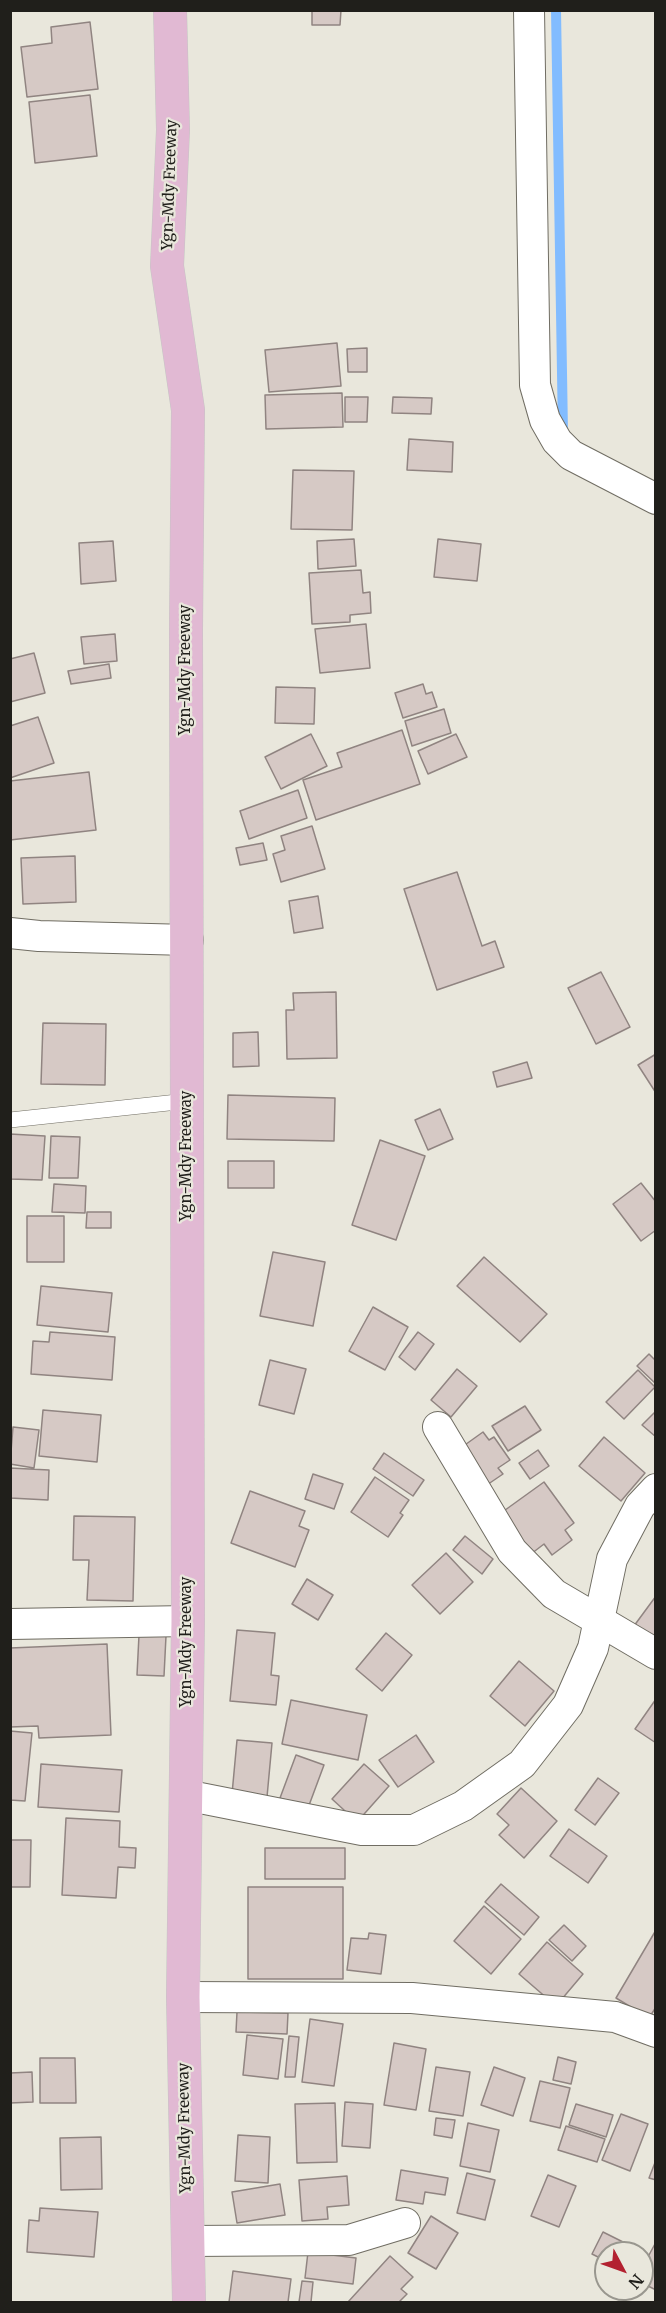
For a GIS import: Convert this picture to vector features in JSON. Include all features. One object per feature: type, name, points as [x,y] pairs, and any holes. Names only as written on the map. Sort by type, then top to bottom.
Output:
[{"type":"main road","name":"Ygn-Mdy Freeway","points":[[170,10],[172,130],[167,266],[188,410],[186,629],[188,1621],[183,1997],[189,2302]]},
{"type":"street","points":[[529,10],[535,385],[545,420],[557,441],[571,455],[656,498]]},
{"type":"street","points":[[10,933],[39,936],[188,940]]},
{"type":"street","points":[[438,1427],[513,1551],[554,1594],[656,1654]]},
{"type":"street","points":[[185,1795],[362,1830],[414,1830],[462,1806],[522,1764],[568,1705],[592,1648],[612,1558],[640,1506],[656,1489]]},
{"type":"street","points":[[10,1624],[188,1621]]},
{"type":"street","points":[[183,1997],[412,1998],[615,2017],[656,2032]]},
{"type":"street","points":[[188,2241],[349,2240],[405,2223]]},
{"type":"lane","points":[[10,1120],[187,1101]]},
{"type":"building","points":[[312,10],[341,10],[340,25],[312,25]]},
{"type":"building","points":[[90,22],[98,89],[27,97],[21,47],[52,43],[51,27]]},
{"type":"building","points":[[90,95],[97,156],[35,163],[29,102]]},
{"type":"building","points":[[337,343],[341,386],[269,392],[265,350]]},
{"type":"building","points":[[367,348],[367,372],[348,372],[347,349]]},
{"type":"building","points":[[342,393],[343,427],[266,429],[265,395]]},
{"type":"building","points":[[345,397],[368,397],[367,422],[345,422]]},
{"type":"building","points":[[393,397],[432,398],[431,414],[392,413]]},
{"type":"building","points":[[409,439],[453,442],[452,472],[407,470]]},
{"type":"building","points":[[293,470],[354,471],[352,530],[291,529]]},
{"type":"building","points":[[354,539],[356,566],[318,569],[317,541]]},
{"type":"building","points":[[438,539],[481,544],[477,581],[434,577]]},
{"type":"building","points":[[113,541],[116,581],[81,584],[79,543]]},
{"type":"building","points":[[361,570],[363,593],[370,592],[371,613],[350,615],[350,622],[312,624],[309,573]]},
{"type":"building","points":[[366,624],[370,668],[320,673],[315,629]]},
{"type":"building","points":[[115,634],[117,661],[84,664],[81,637]]},
{"type":"building","points":[[34,653],[45,693],[10,702],[10,659]]},
{"type":"building","points":[[109,664],[111,678],[71,684],[68,671]]},
{"type":"building","points":[[423,684],[426,694],[432,692],[437,707],[403,718],[395,693]]},
{"type":"building","points":[[276,687],[315,688],[314,724],[275,723]]},
{"type":"building","points":[[444,709],[451,733],[412,746],[405,721]]},
{"type":"building","points":[[38,717],[54,763],[10,778],[10,726]]},
{"type":"building","points":[[402,730],[420,784],[316,820],[303,780],[342,767],[337,753]]},
{"type":"building","points":[[311,734],[327,766],[281,789],[265,757]]},
{"type":"building","points":[[456,734],[467,757],[428,774],[418,751]]},
{"type":"building","points":[[89,772],[96,830],[10,840],[10,781]]},
{"type":"building","points":[[298,790],[307,818],[249,839],[240,811]]},
{"type":"building","points":[[312,826],[325,869],[281,882],[273,854],[285,850],[281,836]]},
{"type":"building","points":[[263,843],[267,860],[240,865],[236,848]]},
{"type":"building","points":[[75,856],[76,902],[23,904],[21,858]]},
{"type":"building","points":[[457,872],[482,946],[495,941],[504,967],[437,990],[404,889]]},
{"type":"building","points":[[318,896],[323,928],[294,933],[289,901]]},
{"type":"building","points":[[601,972],[630,1027],[596,1044],[568,988]]},
{"type":"building","points":[[336,992],[337,1058],[287,1059],[286,1010],[294,1010],[293,993]]},
{"type":"building","points":[[43,1023],[106,1024],[105,1085],[41,1084]]},
{"type":"building","points":[[258,1032],[259,1066],[233,1067],[233,1033]]},
{"type":"building","points":[[656,1054],[656,1093],[638,1065]]},
{"type":"building","points":[[527,1062],[532,1078],[497,1087],[493,1072]]},
{"type":"building","points":[[228,1095],[335,1098],[334,1141],[227,1139]]},
{"type":"building","points":[[440,1109],[453,1139],[428,1150],[415,1120]]},
{"type":"building","points":[[10,1134],[45,1136],[42,1180],[10,1179]]},
{"type":"building","points":[[51,1136],[80,1137],[78,1178],[49,1178]]},
{"type":"building","points":[[380,1140],[425,1156],[396,1240],[352,1225]]},
{"type":"building","points":[[228,1161],[274,1161],[274,1188],[228,1188]]},
{"type":"building","points":[[641,1183],[656,1202],[656,1230],[641,1241],[613,1204]]},
{"type":"building","points":[[54,1184],[86,1186],[85,1213],[52,1212]]},
{"type":"building","points":[[87,1212],[111,1212],[111,1228],[86,1228]]},
{"type":"building","points":[[27,1216],[64,1216],[64,1262],[27,1262]]},
{"type":"building","points":[[273,1252],[325,1262],[313,1326],[260,1316]]},
{"type":"building","points":[[484,1257],[547,1314],[520,1342],[457,1286]]},
{"type":"building","points":[[41,1286],[112,1293],[108,1332],[37,1325]]},
{"type":"building","points":[[373,1307],[408,1327],[385,1370],[349,1351]]},
{"type":"building","points":[[50,1332],[115,1337],[112,1380],[31,1374],[33,1341],[49,1342]]},
{"type":"building","points":[[418,1332],[434,1344],[415,1370],[399,1357]]},
{"type":"building","points":[[649,1354],[656,1361],[656,1384],[637,1366]]},
{"type":"building","points":[[270,1360],[306,1369],[294,1414],[259,1405]]},
{"type":"building","points":[[457,1369],[477,1386],[451,1417],[431,1400]]},
{"type":"building","points":[[638,1370],[655,1387],[624,1419],[606,1402]]},
{"type":"building","points":[[525,1406],[541,1430],[508,1451],[492,1426]]},
{"type":"building","points":[[43,1410],[101,1415],[97,1462],[39,1456]]},
{"type":"building","points":[[656,1411],[656,1437],[642,1425]]},
{"type":"building","points":[[13,1427],[39,1430],[34,1468],[10,1464]]},
{"type":"building","points":[[483,1432],[489,1440],[494,1437],[510,1460],[498,1468],[503,1474],[481,1489],[455,1452]]},
{"type":"building","points":[[604,1437],[645,1473],[621,1501],[579,1466]]},
{"type":"building","points":[[538,1450],[549,1466],[530,1479],[519,1463]]},
{"type":"building","points":[[384,1453],[424,1480],[413,1496],[373,1469]]},
{"type":"building","points":[[10,1468],[49,1470],[48,1500],[10,1498]]},
{"type":"building","points":[[313,1474],[343,1484],[334,1509],[305,1499]]},
{"type":"building","points":[[375,1477],[409,1500],[400,1513],[403,1515],[388,1537],[351,1512]]},
{"type":"building","points":[[544,1482],[574,1523],[565,1530],[572,1540],[552,1555],[544,1544],[531,1554],[501,1513]]},
{"type":"building","points":[[250,1491],[305,1511],[299,1526],[309,1530],[295,1567],[231,1543]]},
{"type":"building","points":[[74,1516],[135,1517],[133,1601],[87,1600],[89,1560],[73,1560]]},
{"type":"building","points":[[465,1536],[493,1559],[482,1574],[453,1550]]},
{"type":"building","points":[[446,1553],[473,1582],[440,1614],[412,1585]]},
{"type":"building","points":[[307,1579],[333,1595],[318,1620],[292,1604]]},
{"type":"building","points":[[656,1596],[656,1648],[631,1630]]},
{"type":"building","points":[[237,1630],[275,1633],[271,1675],[279,1676],[276,1705],[230,1701]]},
{"type":"building","points":[[386,1633],[412,1655],[382,1691],[356,1669]]},
{"type":"building","points":[[139,1635],[166,1636],[164,1676],[137,1675]]},
{"type":"building","points":[[107,1644],[111,1735],[39,1738],[38,1726],[10,1727],[10,1648]]},
{"type":"building","points":[[519,1661],[554,1691],[525,1726],[490,1696]]},
{"type":"building","points":[[656,1699],[656,1743],[635,1729]]},
{"type":"building","points":[[291,1700],[367,1715],[358,1760],[282,1744]]},
{"type":"building","points":[[10,1731],[32,1733],[25,1801],[10,1800]]},
{"type":"building","points":[[416,1735],[434,1762],[398,1787],[379,1760]]},
{"type":"building","points":[[237,1740],[272,1743],[267,1797],[232,1794]]},
{"type":"building","points":[[296,1755],[324,1765],[308,1808],[280,1798]]},
{"type":"building","points":[[41,1764],[122,1770],[119,1812],[38,1807]]},
{"type":"building","points":[[364,1764],[389,1786],[357,1822],[332,1799]]},
{"type":"building","points":[[598,1778],[619,1793],[595,1825],[575,1810]]},
{"type":"building","points":[[521,1788],[557,1821],[524,1858],[499,1835],[509,1825],[497,1814]]},
{"type":"building","points":[[66,1818],[120,1821],[119,1847],[136,1848],[135,1868],[118,1867],[116,1898],[62,1895]]},
{"type":"building","points":[[569,1829],[607,1856],[588,1883],[550,1856]]},
{"type":"building","points":[[10,1840],[31,1840],[30,1887],[10,1887]]},
{"type":"building","points":[[265,1848],[345,1848],[345,1879],[265,1879]]},
{"type":"building","points":[[501,1884],[539,1917],[524,1935],[485,1902]]},
{"type":"building","points":[[248,1887],[343,1887],[343,1979],[248,1979]]},
{"type":"building","points":[[484,1906],[521,1939],[491,1974],[454,1941]]},
{"type":"building","points":[[564,1925],[586,1946],[572,1961],[549,1940]]},
{"type":"building","points":[[656,1930],[656,2007],[649,2018],[616,1998]]},
{"type":"building","points":[[369,1933],[386,1935],[381,1974],[347,1970],[351,1938],[368,1939]]},
{"type":"building","points":[[547,1942],[583,1974],[556,2006],[519,1974]]},
{"type":"building","points":[[237,2012],[288,2013],[287,2034],[236,2032]]},
{"type":"building","points":[[310,2019],[343,2024],[334,2086],[302,2082]]},
{"type":"building","points":[[247,2035],[283,2039],[278,2079],[243,2075]]},
{"type":"building","points":[[289,2036],[299,2037],[295,2077],[285,2077]]},
{"type":"building","points":[[394,2043],[426,2049],[416,2110],[384,2105]]},
{"type":"building","points":[[558,2057],[576,2062],[571,2084],[553,2080]]},
{"type":"building","points":[[40,2058],[75,2058],[76,2103],[40,2103]]},
{"type":"building","points":[[436,2067],[470,2072],[463,2116],[429,2111]]},
{"type":"building","points":[[494,2067],[525,2078],[513,2116],[481,2105]]},
{"type":"building","points":[[32,2072],[33,2102],[10,2103],[10,2073]]},
{"type":"building","points":[[540,2081],[570,2088],[560,2128],[530,2121]]},
{"type":"building","points":[[345,2102],[373,2104],[370,2148],[342,2146]]},
{"type":"building","points":[[335,2103],[337,2162],[297,2163],[295,2104]]},
{"type":"building","points":[[576,2104],[613,2115],[606,2137],[569,2125]]},
{"type":"building","points":[[621,2114],[648,2124],[630,2171],[602,2160]]},
{"type":"building","points":[[436,2118],[455,2120],[452,2138],[434,2135]]},
{"type":"building","points":[[468,2123],[499,2130],[490,2172],[460,2166]]},
{"type":"building","points":[[566,2126],[605,2139],[597,2162],[558,2150]]},
{"type":"building","points":[[238,2135],[270,2137],[268,2183],[235,2181]]},
{"type":"building","points":[[101,2137],[102,2189],[61,2190],[60,2138]]},
{"type":"building","points":[[656,2160],[656,2180],[649,2178]]},
{"type":"building","points":[[401,2170],[448,2178],[445,2195],[425,2192],[423,2204],[396,2200]]},
{"type":"building","points":[[467,2173],[495,2180],[485,2220],[457,2213]]},
{"type":"building","points":[[548,2175],[576,2186],[559,2227],[531,2216]]},
{"type":"building","points":[[347,2176],[349,2205],[327,2207],[328,2219],[302,2221],[299,2180]]},
{"type":"building","points":[[280,2184],[285,2215],[237,2223],[232,2192]]},
{"type":"building","points":[[40,2208],[98,2212],[94,2257],[27,2252],[29,2220],[39,2221]]},
{"type":"building","points":[[431,2216],[458,2233],[436,2269],[408,2253]]},
{"type":"building","points":[[603,2232],[621,2241],[598,2241]]},
{"type":"building","points":[[656,2242],[656,2290],[654,2289],[654,2246]]},
{"type":"building","points":[[308,2252],[356,2258],[353,2284],[305,2278]]},
{"type":"building","points":[[390,2256],[413,2277],[401,2289],[407,2294],[399,2302],[348,2302]]},
{"type":"building","points":[[233,2271],[291,2279],[288,2302],[229,2302]]},
{"type":"building","points":[[302,2281],[313,2282],[311,2302],[299,2302]]},
{"type":"waterway","points":[[556,10],[563,433]]}]
